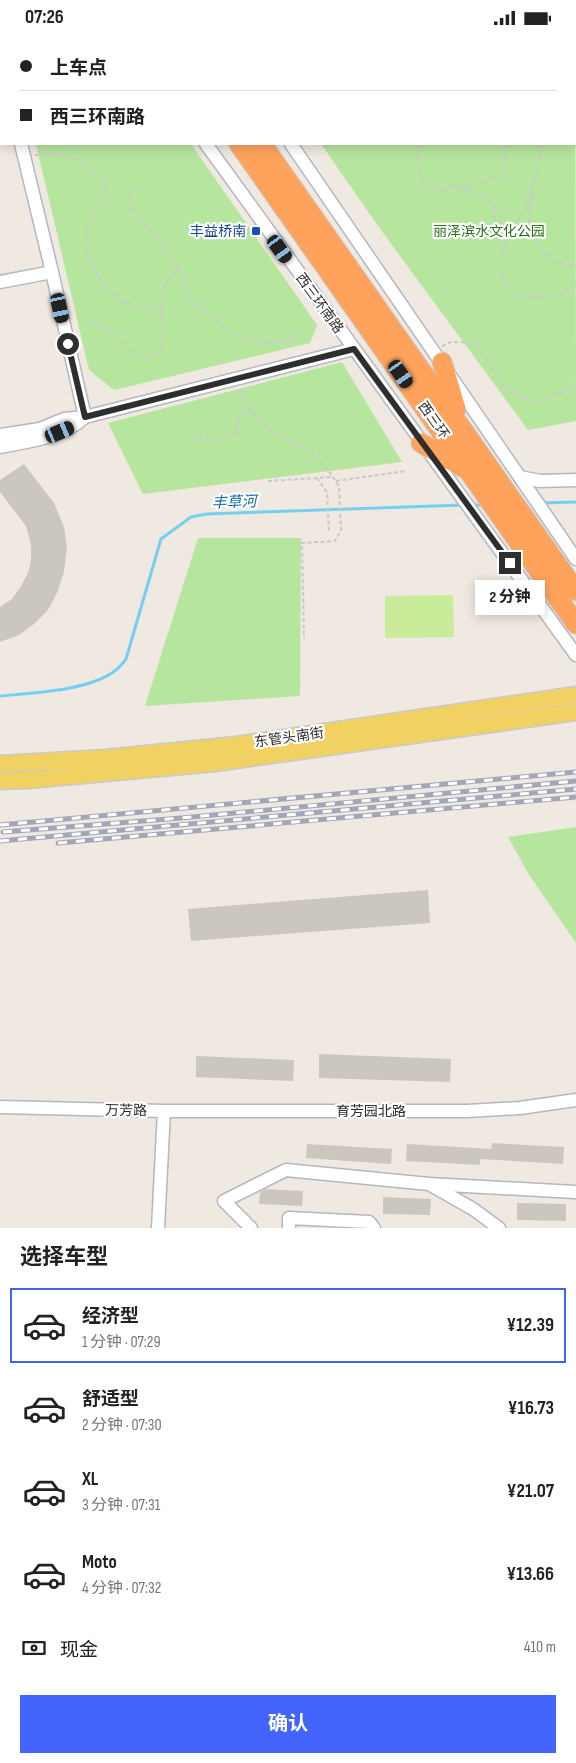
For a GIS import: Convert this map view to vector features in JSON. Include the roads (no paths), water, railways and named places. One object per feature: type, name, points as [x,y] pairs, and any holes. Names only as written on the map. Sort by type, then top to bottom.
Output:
[{"type":"highway","name":"西三环","points":[[240,145],[576,624]]},
{"type":"highway","name":"西三环","points":[[263,145],[576,591]]},
{"type":"highway","points":[[437,356],[462,427]]},
{"type":"highway","points":[[421,443],[469,471]]},
{"type":"main road","name":"东管头南街","points":[[0,764],[106,758],[236,745],[576,695]]},
{"type":"main road","name":"东管头南街","points":[[0,781],[215,763],[576,712]]},
{"type":"street","points":[[21,145],[85,417]]},
{"type":"street","name":"西三环南路","points":[[207,145],[576,655]]},
{"type":"street","points":[[292,145],[576,559]]},
{"type":"street","points":[[0,282],[52,272]]},
{"type":"street","points":[[0,435],[40,429],[64,419],[85,417],[354,349]]},
{"type":"street","points":[[0,447],[46,438],[75,426],[85,417]]},
{"type":"street","points":[[520,477],[540,481],[576,480]]},
{"type":"street","name":"育芳园北路","points":[[164,1111],[490,1111],[576,1100]]},
{"type":"street","name":"万芳路","points":[[0,1107],[164,1111],[158,1228]]},
{"type":"street","points":[[251,1228],[224,1201],[286,1170],[429,1184],[575,1192]]},
{"type":"street","points":[[429,1184],[473,1209],[499,1228]]},
{"type":"street","points":[[289,1228],[289,1218],[368,1222],[374,1228]]},
{"type":"waterway","name":"丰草河","points":[[541,503],[576,502]]},
{"type":"waterway","name":"丰草河","points":[[0,696],[76,687],[105,677],[119,668],[126,659],[161,539],[191,517],[207,514],[463,505]]},
{"type":"waterway","name":"丰草河","points":[[471,505],[485,505]]},
{"type":"railway","points":[[0,825],[576,772]]},
{"type":"railway","points":[[3,832],[181,818],[576,781]]},
{"type":"railway","points":[[0,841],[576,789]]},
{"type":"railway","points":[[58,843],[576,797]]},
{"type":"place","name":"丰益桥南","points":[[256,231]]},
{"type":"park label","name":"丽泽滨水文化公园","points":[[489,231]]}]
